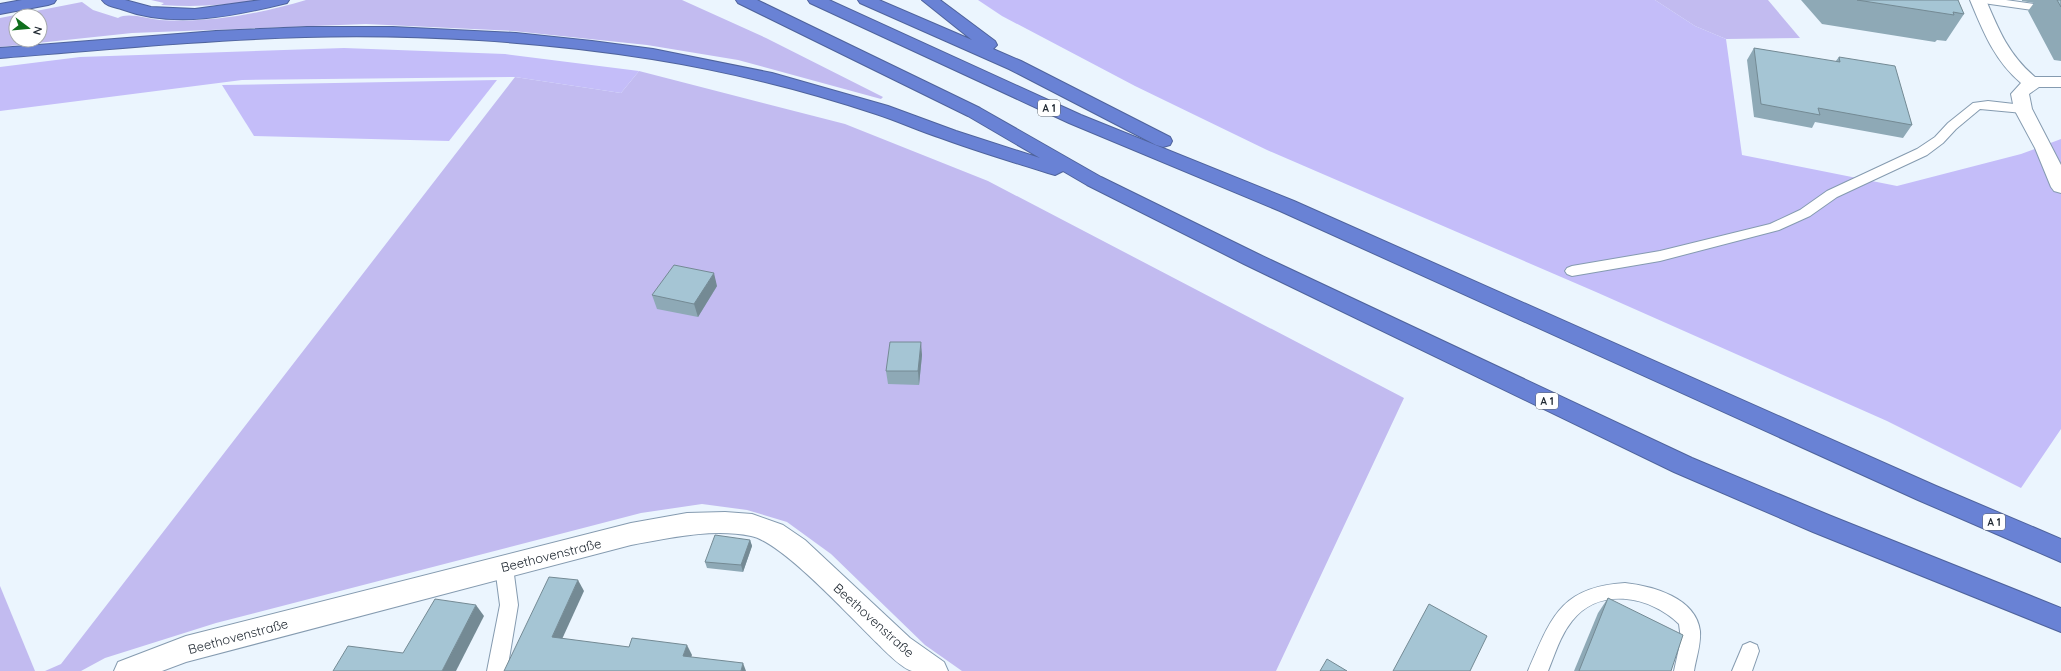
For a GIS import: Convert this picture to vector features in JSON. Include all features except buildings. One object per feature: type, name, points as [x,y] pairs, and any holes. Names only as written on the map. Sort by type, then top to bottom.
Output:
[{"type":"highway","points":[[0,9],[48,0]]},
{"type":"highway","points":[[113,1],[134,8],[163,12],[200,13],[248,7],[281,0]]},
{"type":"highway","name":"A 1","points":[[744,0],[974,112],[1094,182],[1450,355],[1683,465],[1822,524],[2061,620]]},
{"type":"highway","name":"A 1","points":[[816,0],[1075,119],[1287,206],[1905,484],[2061,550]]},
{"type":"highway","points":[[866,0],[1015,65],[1287,206]]},
{"type":"highway","points":[[930,0],[1015,65]]},
{"type":"highway","points":[[0,53],[209,36],[307,32],[393,32],[516,38],[592,46],[653,54],[766,77],[882,110],[949,135],[1094,182]]},
{"type":"street","points":[[1978,0],[2000,51],[2011,65],[2032,83]]},
{"type":"street","points":[[2061,82],[2043,80],[2032,83],[2024,88],[2020,94],[2023,109],[2044,148],[2061,188]]},
{"type":"street","name":"Beethovenstraße","points":[[128,671],[186,649],[631,534],[687,524],[726,523],[752,525],[774,533],[796,548],[900,646],[934,671]]},
{"type":"lane","points":[[1982,0],[2061,11]]},
{"type":"lane","points":[[1572,271],[1660,256],[1774,227],[1805,213],[1832,194],[1922,152],[1977,106],[1988,105],[2023,109]]},
{"type":"lane","points":[[497,671],[509,605],[504,567]]},
{"type":"lane","points":[[1538,671],[1556,630],[1570,609],[1593,596],[1621,590],[1649,593],[1672,605],[1687,620],[1690,634],[1684,671]]},
{"type":"lane","points":[[1742,671],[1750,652]]},
{"type":"shaded area","points":[[151,0],[256,0],[220,5],[185,6],[161,5],[164,3]]},
{"type":"shaded area","points":[[306,0],[682,0],[766,38],[883,97],[881,99],[738,60],[647,45],[513,31],[366,24],[132,33],[48,42],[48,9],[82,2],[93,10],[118,18],[122,16],[133,16],[178,21],[215,19],[270,9]]},
{"type":"shaded area","points":[[978,0],[1655,0],[1695,26],[1726,39],[1742,155],[1897,186],[2021,154],[2061,139],[2061,429],[2021,488],[1887,421],[1596,292],[1267,150],[1135,86],[1002,16]]},
{"type":"shaded area","points":[[1655,0],[1768,0],[1800,38],[1726,39],[1695,26]]},
{"type":"shaded area","points":[[8,16],[8,46],[0,47],[0,18]]},
{"type":"shaded area","points":[[344,48],[505,54],[639,71],[621,93],[515,77],[242,80],[0,111],[0,67],[80,57]]},
{"type":"shaded area","points":[[639,71],[845,124],[988,181],[1404,398],[1276,671],[962,671],[925,645],[831,554],[787,522],[747,510],[702,504],[641,513],[216,623],[105,658],[81,671],[45,671],[61,664],[515,77],[621,93]]},
{"type":"shaded area","points":[[497,80],[449,141],[254,136],[222,85]]},
{"type":"shaded area","points":[[0,586],[35,671],[0,671]]}]
